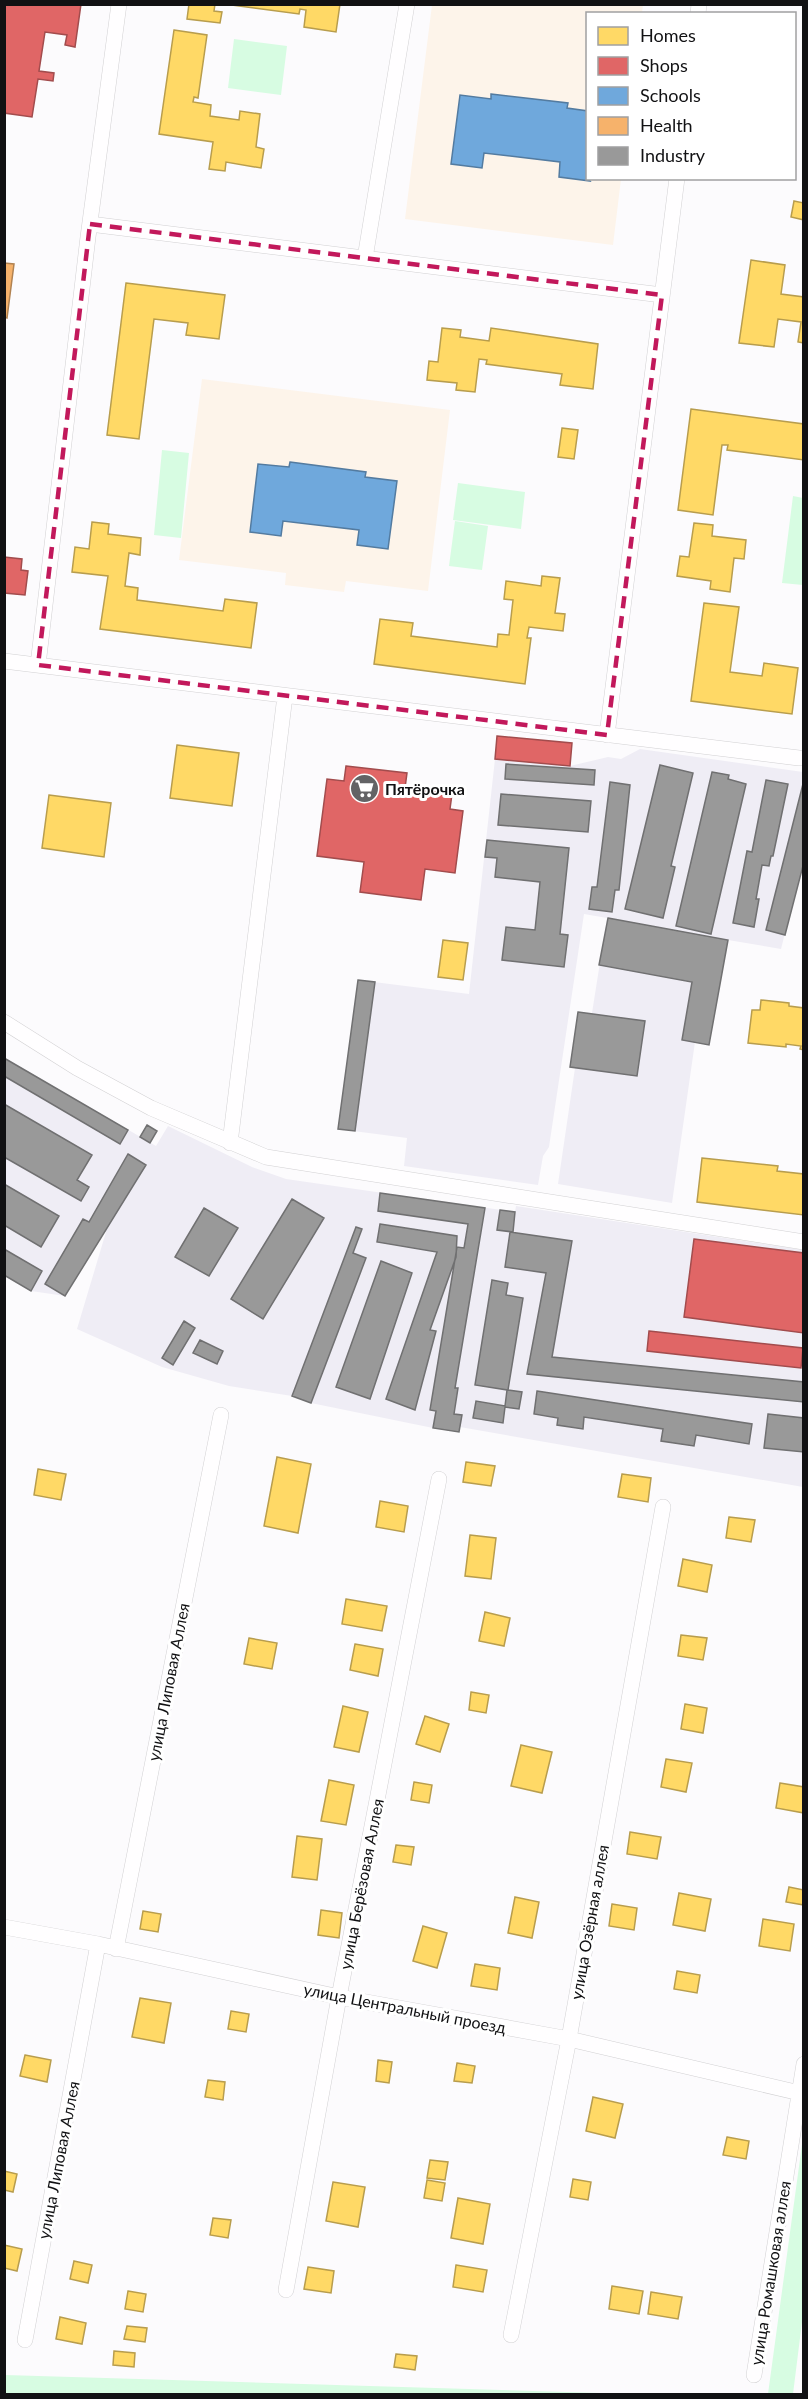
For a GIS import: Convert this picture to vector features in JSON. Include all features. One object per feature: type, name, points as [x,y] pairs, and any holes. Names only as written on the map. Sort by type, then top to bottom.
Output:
[{"type":"street","points":[[38,665],[90,224],[119,4]]},
{"type":"street","points":[[365,258],[407,4]]},
{"type":"street","points":[[607,735],[677,180]]},
{"type":"street","points":[[90,224],[662,295]]},
{"type":"street","points":[[4,661],[799,758]]},
{"type":"street","points":[[230,1143],[285,696]]},
{"type":"street","points":[[4,1022],[77,1068],[151,1108],[266,1157],[297,1164],[804,1242]]},
{"type":"street","name":"улица Липовая Аллея","points":[[116,1949],[221,1415]]},
{"type":"street","name":"улица Берёзовая Аллея","points":[[286,2290],[339,1997],[439,1479]]},
{"type":"street","name":"улица Озёрная аллея","points":[[511,2335],[568,2038],[663,1508]]},
{"type":"street","name":"улица Центральный проезд","points":[[4,1927],[98,1944],[339,1997],[568,2038],[802,2094]]},
{"type":"street","name":"улица Липовая Аллея","points":[[25,2340],[98,1944]]},
{"type":"street","name":"улица Ромашковая аллея","points":[[754,2375],[802,2094],[804,2064]]},
{"type":"highlighted area","points":[[90,224],[662,295],[607,735],[38,665]]},
{"type":"shaded area","points":[[432,5],[643,5],[642,12],[586,12],[586,180],[621,180],[613,245],[405,219]]},
{"type":"shaded area","points":[[202,379],[450,410],[428,591],[346,581],[344,592],[285,585],[286,573],[179,560]]},
{"type":"shaded area","points":[[640,749],[803,772],[803,862],[781,949],[728,940],[695,1042],[672,1203],[558,1184],[575,1068],[570,1067],[578,1012],[592,1013],[607,918],[584,914],[549,1147],[543,1156],[538,1185],[404,1166],[407,1138],[338,1129],[358,980],[469,994],[495,759],[570,766],[608,757],[621,759]]},
{"type":"shaded area","points":[[5,1058],[156,1146],[168,1126],[252,1167],[286,1179],[515,1212],[516,1206],[803,1250],[803,1487],[460,1427],[459,1432],[433,1428],[311,1403],[292,1396],[229,1386],[162,1367],[77,1329],[106,1232],[103,1230],[65,1296],[31,1291],[5,1275]]},
{"type":"green space","points":[[234,39],[287,46],[281,95],[228,88]]},
{"type":"green space","points":[[162,450],[189,453],[181,538],[154,535]]},
{"type":"green space","points":[[458,483],[525,492],[521,529],[453,520]]},
{"type":"green space","points":[[793,496],[803,498],[803,585],[782,583]]},
{"type":"green space","points":[[455,521],[488,526],[482,570],[449,566]]},
{"type":"green space","points":[[803,2137],[804,2306],[793,2394],[768,2394]]},
{"type":"green space","points":[[5,2375],[634,2394],[5,2394]]},
{"type":"building: Homes","points":[[189,4],[215,4],[214,11],[222,12],[220,23],[187,19]]},
{"type":"building: Homes","points":[[224,4],[340,4],[336,32],[304,27],[306,10],[300,9],[299,14]]},
{"type":"building: Homes","points":[[174,30],[207,35],[198,98],[194,97],[193,102],[211,105],[210,116],[239,120],[240,111],[260,114],[256,147],[264,149],[261,168],[226,162],[225,171],[209,169],[213,142],[159,134]]},
{"type":"building: Homes","points":[[794,201],[804,203],[804,220],[791,217]]},
{"type":"building: Homes","points":[[751,260],[785,265],[781,294],[804,297],[804,343],[798,342],[801,322],[778,319],[774,347],[739,343]]},
{"type":"building: Homes","points":[[126,283],[225,295],[219,339],[186,335],[188,323],[154,319],[139,439],[107,435]]},
{"type":"building: Homes","points":[[442,328],[461,330],[460,337],[489,341],[491,328],[598,344],[593,389],[560,385],[562,374],[486,364],[487,360],[479,359],[475,392],[456,390],[457,383],[427,380],[429,361],[438,362]]},
{"type":"building: Homes","points":[[691,409],[804,424],[804,460],[727,450],[728,445],[722,445],[713,515],[678,510]]},
{"type":"building: Homes","points":[[562,428],[578,430],[574,459],[558,457]]},
{"type":"building: Homes","points":[[92,522],[109,524],[108,534],[141,538],[140,555],[129,553],[125,586],[138,588],[137,600],[223,611],[225,599],[257,603],[251,648],[100,629],[108,576],[72,572],[75,547],[89,549]]},
{"type":"building: Homes","points":[[694,523],[713,525],[712,536],[746,540],[744,559],[734,558],[730,592],[710,589],[711,581],[677,576],[680,556],[689,557]]},
{"type":"building: Homes","points":[[542,576],[560,578],[555,613],[565,614],[563,631],[529,627],[527,638],[531,638],[525,684],[374,664],[380,619],[413,623],[411,636],[497,647],[498,634],[509,635],[513,600],[504,599],[506,581],[541,586]]},
{"type":"building: Homes","points":[[704,603],[739,607],[730,672],[762,676],[764,663],[798,668],[792,714],[691,701]]},
{"type":"building: Homes","points":[[177,745],[239,753],[232,806],[170,798]]},
{"type":"building: Homes","points":[[49,795],[111,803],[104,857],[42,848]]},
{"type":"building: Homes","points":[[443,940],[468,943],[463,980],[438,977]]},
{"type":"building: Homes","points":[[761,1000],[789,1003],[789,1006],[804,1008],[804,1050],[800,1049],[801,1046],[786,1044],[786,1047],[748,1043],[752,1010],[760,1010]]},
{"type":"building: Homes","points":[[702,1158],[778,1166],[777,1171],[804,1174],[804,1215],[697,1202]]},
{"type":"building: Homes","points":[[277,1457],[311,1464],[298,1533],[264,1526]]},
{"type":"building: Homes","points":[[466,1462],[495,1466],[491,1486],[463,1482]]},
{"type":"building: Homes","points":[[38,1469],[66,1474],[61,1500],[34,1495]]},
{"type":"building: Homes","points":[[622,1474],[651,1478],[648,1502],[618,1497]]},
{"type":"building: Homes","points":[[380,1501],[408,1506],[404,1532],[376,1527]]},
{"type":"building: Homes","points":[[729,1517],[755,1520],[751,1542],[726,1538]]},
{"type":"building: Homes","points":[[470,1535],[496,1538],[491,1579],[465,1576]]},
{"type":"building: Homes","points":[[683,1559],[712,1565],[707,1592],[678,1586]]},
{"type":"building: Homes","points":[[346,1599],[387,1606],[382,1631],[342,1624]]},
{"type":"building: Homes","points":[[485,1612],[510,1618],[504,1646],[479,1641]]},
{"type":"building: Homes","points":[[681,1635],[707,1638],[703,1660],[678,1656]]},
{"type":"building: Homes","points":[[249,1638],[277,1643],[272,1669],[244,1664]]},
{"type":"building: Homes","points":[[355,1644],[383,1649],[378,1676],[350,1670]]},
{"type":"building: Homes","points":[[471,1692],[489,1695],[486,1713],[469,1710]]},
{"type":"building: Homes","points":[[685,1704],[707,1708],[703,1733],[681,1729]]},
{"type":"building: Homes","points":[[343,1706],[368,1712],[359,1752],[334,1747]]},
{"type":"building: Homes","points":[[425,1716],[449,1724],[440,1752],[416,1744]]},
{"type":"building: Homes","points":[[521,1745],[552,1752],[542,1793],[511,1786]]},
{"type":"building: Homes","points":[[666,1759],[692,1763],[686,1792],[661,1787]]},
{"type":"building: Homes","points":[[329,1780],[354,1785],[346,1825],[321,1821]]},
{"type":"building: Homes","points":[[414,1782],[432,1785],[429,1803],[411,1800]]},
{"type":"building: Homes","points":[[780,1783],[804,1787],[804,1813],[776,1808]]},
{"type":"building: Homes","points":[[630,1832],[661,1837],[657,1859],[627,1854]]},
{"type":"building: Homes","points":[[297,1836],[322,1839],[317,1880],[292,1877]]},
{"type":"building: Homes","points":[[396,1845],[414,1847],[411,1865],[393,1862]]},
{"type":"building: Homes","points":[[789,1887],[804,1890],[804,1905],[786,1902]]},
{"type":"building: Homes","points":[[679,1893],[711,1899],[705,1931],[673,1925]]},
{"type":"building: Homes","points":[[515,1897],[539,1902],[532,1938],[508,1933]]},
{"type":"building: Homes","points":[[612,1904],[637,1908],[634,1930],[609,1926]]},
{"type":"building: Homes","points":[[321,1910],[342,1913],[339,1938],[318,1935]]},
{"type":"building: Homes","points":[[143,1911],[161,1914],[158,1932],[140,1929]]},
{"type":"building: Homes","points":[[763,1919],[794,1924],[790,1951],[759,1946]]},
{"type":"building: Homes","points":[[423,1926],[447,1933],[437,1968],[413,1961]]},
{"type":"building: Homes","points":[[475,1964],[500,1968],[497,1990],[471,1986]]},
{"type":"building: Homes","points":[[677,1971],[700,1975],[697,1993],[674,1989]]},
{"type":"building: Homes","points":[[140,1998],[171,2003],[164,2043],[132,2037]]},
{"type":"building: Homes","points":[[231,2011],[249,2014],[246,2032],[228,2029]]},
{"type":"building: Homes","points":[[25,2055],[51,2060],[47,2082],[20,2076]]},
{"type":"building: Homes","points":[[378,2060],[392,2062],[389,2083],[376,2081]]},
{"type":"building: Homes","points":[[457,2063],[475,2066],[472,2083],[454,2081]]},
{"type":"building: Homes","points":[[208,2080],[225,2082],[223,2100],[205,2097]]},
{"type":"building: Homes","points":[[593,2097],[623,2104],[615,2138],[586,2131]]},
{"type":"building: Homes","points":[[727,2137],[749,2141],[746,2159],[723,2155]]},
{"type":"building: Homes","points":[[430,2160],[448,2162],[445,2180],[427,2178]]},
{"type":"building: Homes","points":[[4,2171],[17,2174],[13,2192],[4,2190]]},
{"type":"building: Homes","points":[[573,2179],[591,2182],[588,2200],[570,2197]]},
{"type":"building: Homes","points":[[427,2180],[445,2183],[442,2201],[424,2198]]},
{"type":"building: Homes","points":[[333,2182],[365,2187],[358,2227],[326,2221]]},
{"type":"building: Homes","points":[[458,2198],[490,2204],[483,2244],[451,2238]]},
{"type":"building: Homes","points":[[213,2218],[231,2220],[228,2238],[210,2235]]},
{"type":"building: Homes","points":[[4,2245],[22,2249],[17,2271],[4,2268]]},
{"type":"building: Homes","points":[[74,2261],[92,2265],[88,2283],[70,2279]]},
{"type":"building: Homes","points":[[456,2265],[487,2270],[483,2292],[453,2287]]},
{"type":"building: Homes","points":[[308,2267],[334,2271],[331,2293],[304,2289]]},
{"type":"building: Homes","points":[[612,2286],[643,2291],[639,2314],[609,2309]]},
{"type":"building: Homes","points":[[128,2291],[146,2294],[143,2312],[125,2309]]},
{"type":"building: Homes","points":[[651,2292],[682,2297],[678,2319],[648,2314]]},
{"type":"building: Homes","points":[[60,2317],[86,2323],[82,2344],[56,2339]]},
{"type":"building: Homes","points":[[127,2326],[147,2328],[145,2342],[124,2339]]},
{"type":"building: Homes","points":[[114,2351],[135,2353],[134,2367],[113,2365]]},
{"type":"building: Homes","points":[[396,2354],[417,2356],[415,2370],[394,2367]]},
{"type":"building: Shops","points":[[4,4],[81,4],[75,47],[65,45],[67,35],[45,32],[39,71],[54,73],[53,81],[38,79],[32,117],[4,113]]},
{"type":"building: Shops","points":[[4,557],[22,559],[21,570],[28,571],[25,595],[4,593]]},
{"type":"building: Shops","points":[[497,736],[572,743],[570,766],[495,759]]},
{"type":"building: Shops","points":[[346,766],[407,773],[405,788],[452,794],[450,809],[463,811],[455,873],[425,869],[421,900],[360,892],[364,862],[317,856],[327,779],[344,781]]},
{"type":"building: Shops","points":[[694,1239],[804,1253],[804,1333],[684,1317]]},
{"type":"building: Shops","points":[[649,1331],[803,1348],[801,1368],[647,1351]]},
{"type":"building: Schools","points":[[491,94],[568,103],[567,108],[586,111],[586,180],[590,181],[559,177],[560,162],[484,153],[482,168],[451,164],[460,95],[491,99]]},
{"type":"building: Schools","points":[[290,462],[366,472],[365,477],[397,481],[388,549],[357,545],[359,530],[283,521],[281,536],[250,532],[258,464],[289,467]]},
{"type":"building: Health","points":[[4,263],[14,264],[7,318],[4,317]]},
{"type":"building: Industry","points":[[506,764],[595,770],[594,785],[505,779]]},
{"type":"building: Industry","points":[[660,765],[693,773],[671,866],[675,867],[663,918],[625,909]]},
{"type":"building: Industry","points":[[712,772],[729,775],[728,779],[746,784],[711,934],[676,926]]},
{"type":"building: Industry","points":[[766,780],[788,784],[773,856],[771,856],[769,866],[762,865],[754,927],[733,923],[747,851],[752,852]]},
{"type":"building: Industry","points":[[804,780],[804,862],[785,935],[766,930]]},
{"type":"building: Industry","points":[[610,782],[630,785],[619,890],[615,890],[612,912],[589,909],[592,887],[597,887]]},
{"type":"building: Industry","points":[[501,794],[591,801],[588,832],[498,825]]},
{"type":"building: Industry","points":[[487,840],[569,848],[560,934],[568,935],[564,967],[502,960],[506,927],[535,930],[540,882],[495,877],[497,858],[485,857]]},
{"type":"building: Industry","points":[[608,918],[728,940],[709,1045],[682,1040],[692,982],[599,965]]},
{"type":"building: Industry","points":[[358,980],[375,982],[355,1131],[338,1129]]},
{"type":"building: Industry","points":[[578,1012],[645,1021],[637,1076],[570,1067]]},
{"type":"building: Industry","points":[[4,1058],[128,1130],[120,1144],[4,1076]]},
{"type":"building: Industry","points":[[4,1104],[92,1155],[77,1180],[89,1187],[81,1201],[4,1157]]},
{"type":"building: Industry","points":[[147,1125],[157,1131],[150,1143],[140,1137]]},
{"type":"building: Industry","points":[[128,1154],[146,1165],[65,1296],[45,1284],[83,1219],[89,1222]]},
{"type":"building: Industry","points":[[4,1184],[59,1216],[41,1247],[4,1225]]},
{"type":"building: Industry","points":[[380,1193],[485,1208],[455,1388],[458,1388],[454,1414],[462,1415],[459,1432],[433,1428],[436,1411],[430,1410],[457,1247],[464,1248],[468,1224],[378,1211]]},
{"type":"building: Industry","points":[[292,1199],[324,1218],[263,1319],[231,1299]]},
{"type":"building: Industry","points":[[204,1208],[238,1228],[209,1276],[175,1257]]},
{"type":"building: Industry","points":[[500,1210],[515,1212],[513,1232],[497,1230]]},
{"type":"building: Industry","points":[[380,1224],[457,1236],[456,1257],[430,1330],[436,1331],[415,1410],[386,1399],[437,1252],[377,1242]]},
{"type":"building: Industry","points":[[356,1227],[362,1229],[353,1253],[366,1258],[311,1403],[292,1396]]},
{"type":"building: Industry","points":[[510,1232],[572,1241],[552,1357],[804,1382],[804,1402],[527,1374],[546,1273],[505,1267]]},
{"type":"building: Industry","points":[[4,1249],[42,1271],[31,1291],[4,1275]]},
{"type":"building: Industry","points":[[381,1261],[412,1273],[370,1399],[336,1387]]},
{"type":"building: Industry","points":[[492,1280],[508,1283],[506,1295],[523,1298],[508,1390],[522,1392],[519,1409],[505,1407],[503,1423],[473,1418],[476,1401],[505,1406],[507,1390],[475,1385]]},
{"type":"building: Industry","points":[[184,1321],[195,1328],[173,1365],[162,1358]]},
{"type":"building: Industry","points":[[200,1340],[223,1351],[217,1364],[193,1353]]},
{"type":"building: Industry","points":[[537,1391],[752,1424],[749,1444],[696,1435],[694,1446],[661,1441],[663,1429],[584,1417],[583,1429],[557,1425],[558,1418],[534,1414]]},
{"type":"building: Industry","points":[[768,1414],[804,1418],[804,1452],[764,1448]]},
{"type":"place","name":"Пятёрочка","points":[[364,788]]}]
